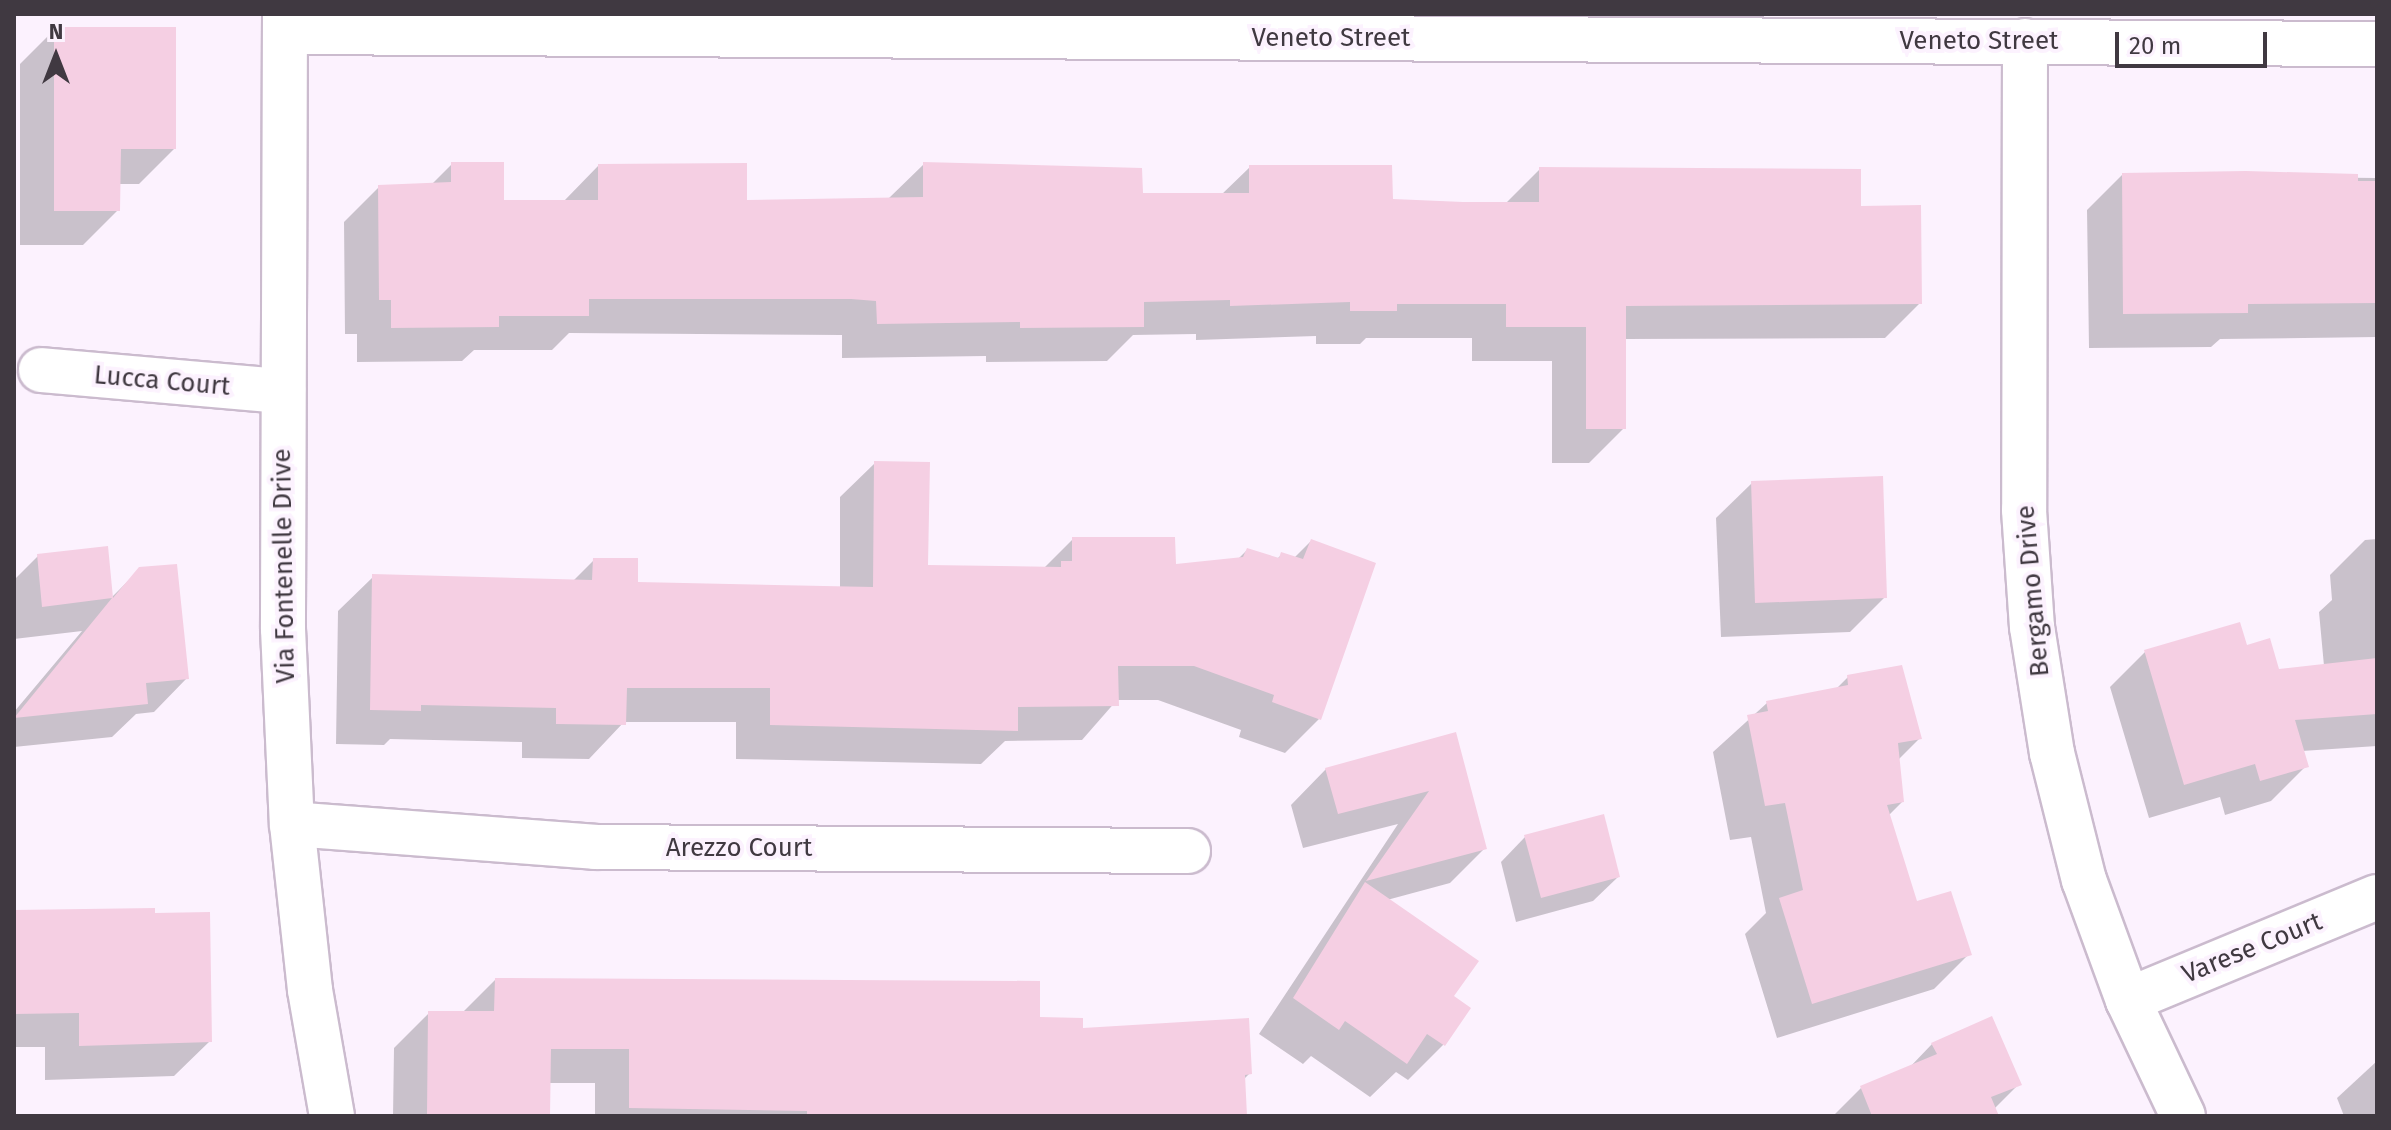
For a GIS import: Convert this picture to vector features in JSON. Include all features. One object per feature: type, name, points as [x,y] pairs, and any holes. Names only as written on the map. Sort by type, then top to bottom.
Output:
[{"type":"street","name":"Veneto Street","points":[[285,23],[2377,44]]},
{"type":"street","name":"Via Fontenelle Drive","points":[[285,23],[283,629],[292,824],[310,990],[332,1116]]},
{"type":"street","name":"Bergamo Drive","points":[[2025,41],[2024,510],[2032,627],[2052,753],[2081,866],[2128,1000],[2183,1116]]},
{"type":"street","name":"Lucca Court","points":[[41,370],[283,391]]},
{"type":"street","name":"Arezzo Court","points":[[292,824],[595,847],[1188,851]]},
{"type":"street","name":"Varese Court","points":[[2128,1000],[2377,897]]},
{"type":"building","points":[[54,27],[176,27],[176,149],[121,149],[120,211],[54,211]]},
{"type":"building","points":[[451,162],[504,162],[504,200],[598,200],[598,164],[747,163],[747,200],[923,197],[923,162],[1142,168],[1143,193],[1249,193],[1249,165],[1392,165],[1393,199],[1463,202],[1539,202],[1539,167],[1861,169],[1861,206],[1921,205],[1922,304],[1626,306],[1626,429],[1586,429],[1586,327],[1506,327],[1506,304],[1397,304],[1397,311],[1350,311],[1350,302],[1230,306],[1230,300],[1144,302],[1144,327],[1020,328],[1020,322],[877,324],[876,301],[851,299],[589,299],[589,316],[499,316],[499,327],[391,328],[391,300],[379,300],[378,185],[451,182]]},
{"type":"building","points":[[2246,171],[2358,174],[2358,181],[2377,181],[2377,303],[2248,304],[2248,313],[2123,314],[2122,173]]},
{"type":"building","points":[[874,461],[930,462],[928,565],[1061,567],[1061,561],[1072,561],[1072,537],[1175,537],[1176,564],[1243,557],[1247,548],[1279,558],[1281,552],[1303,559],[1311,539],[1376,563],[1321,720],[1272,702],[1274,695],[1194,666],[1118,666],[1119,706],[1018,707],[1018,731],[770,725],[770,688],[627,688],[626,725],[556,724],[556,708],[421,705],[421,711],[370,710],[372,574],[592,580],[593,558],[638,558],[638,582],[873,587]]},
{"type":"building","points":[[1883,476],[1887,598],[1755,603],[1751,481]]},
{"type":"building","points":[[108,546],[113,598],[139,567],[177,564],[189,679],[146,683],[148,704],[14,718],[112,598],[42,607],[37,554]]},
{"type":"building","points":[[2240,622],[2247,645],[2270,638],[2279,669],[2377,658],[2377,714],[2295,720],[2309,767],[2260,781],[2255,764],[2184,785],[2144,650]]},
{"type":"building","points":[[1902,665],[1922,739],[1898,743],[1904,802],[1887,805],[1917,901],[1951,891],[1972,955],[1812,1004],[1779,898],[1803,890],[1785,803],[1765,806],[1747,715],[1768,711],[1766,701],[1848,685],[1847,675]]},
{"type":"building","points":[[1456,732],[1487,849],[1366,881],[1429,791],[1338,814],[1325,768]]},
{"type":"building","points":[[1604,814],[1620,877],[1541,898],[1524,835]]},
{"type":"building","points":[[1365,882],[1479,961],[1454,996],[1471,1008],[1445,1046],[1427,1034],[1407,1064],[1345,1021],[1339,1030],[1293,998]]},
{"type":"building","points":[[155,908],[155,913],[210,912],[212,1042],[79,1046],[79,1013],[14,1014],[14,910]]},
{"type":"building","points":[[495,978],[1040,981],[1040,1017],[1083,1018],[1083,1028],[1249,1018],[1252,1074],[1245,1075],[1247,1116],[807,1116],[807,1111],[629,1108],[629,1049],[551,1049],[550,1116],[427,1114],[428,1011],[494,1011]]},
{"type":"building","points":[[1992,1016],[2022,1085],[1991,1097],[1999,1116],[1872,1116],[1860,1086],[1937,1054],[1931,1043]]}]
